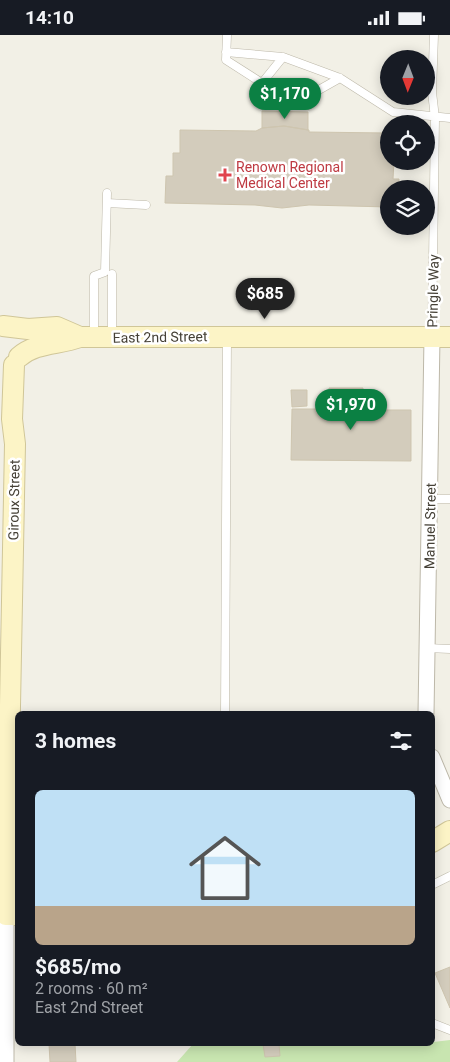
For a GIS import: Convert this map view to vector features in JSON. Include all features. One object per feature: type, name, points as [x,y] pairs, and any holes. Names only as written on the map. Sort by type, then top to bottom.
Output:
[{"type":"street","name":"East 2nd Street","points":[[1,326],[28,329],[57,327],[95,338]]},
{"type":"street","name":"Giroux Street","points":[[1,326],[11,331],[19,348],[11,366],[12,419],[15,444],[6,585],[4,776],[8,915],[6,1062]]},
{"type":"street","name":"East 2nd Street","points":[[11,366],[38,345],[95,338],[227,336],[441,337]]},
{"type":"street","name":"Manuel Street","points":[[426,711],[430,499],[441,337]]},
{"type":"street","name":"Giroux Street","points":[[0,394],[12,419]]},
{"type":"street","points":[[435,764],[450,800]]},
{"type":"street","points":[[435,840],[450,831]]},
{"type":"lane","points":[[227,35],[226,60],[292,105],[340,78]]},
{"type":"lane","name":"Pringle Way","points":[[434,35],[432,92],[435,115]]},
{"type":"lane","points":[[226,52],[283,57],[340,78],[394,113],[410,115]]},
{"type":"lane","points":[[262,83],[283,57]]},
{"type":"lane","points":[[435,118],[450,118]]},
{"type":"lane","name":"Pringle Way","points":[[435,118],[441,337]]},
{"type":"lane","points":[[95,338],[109,273],[107,193]]},
{"type":"lane","points":[[107,203],[146,205]]},
{"type":"lane","points":[[95,338],[94,277],[109,273]]},
{"type":"lane","points":[[225,711],[227,336]]},
{"type":"lane","points":[[430,499],[450,499]]},
{"type":"lane","points":[[428,648],[450,649]]},
{"type":"lane","points":[[435,883],[450,875]]},
{"type":"lane","points":[[435,1024],[450,1030]]},
{"type":"green space","points":[[450,1040],[450,1062],[177,1062],[191,1046],[435,1046],[435,1042]]},
{"type":"building","points":[[262,111],[308,112],[308,130],[284,126],[262,128]]},
{"type":"building","points":[[284,126],[309,130],[309,132],[380,133],[380,170],[394,170],[393,179],[399,180],[380,180],[380,207],[309,205],[282,208],[255,205],[165,203],[166,176],[173,176],[173,153],[180,153],[180,130],[256,131],[262,128]]},
{"type":"building","points":[[329,388],[363,388],[363,410],[411,410],[411,461],[291,460],[292,409],[329,409]]},
{"type":"building","points":[[291,390],[307,390],[307,406],[292,407]]},
{"type":"building","points":[[450,967],[450,1008],[435,973]]},
{"type":"building","points":[[49,1046],[75,1046],[76,1062],[50,1062]]},
{"type":"building","points":[[263,1046],[279,1046],[280,1056],[265,1057]]},
{"type":"place","name":"Renown Regional Medical Center","points":[[225,175]]}]
